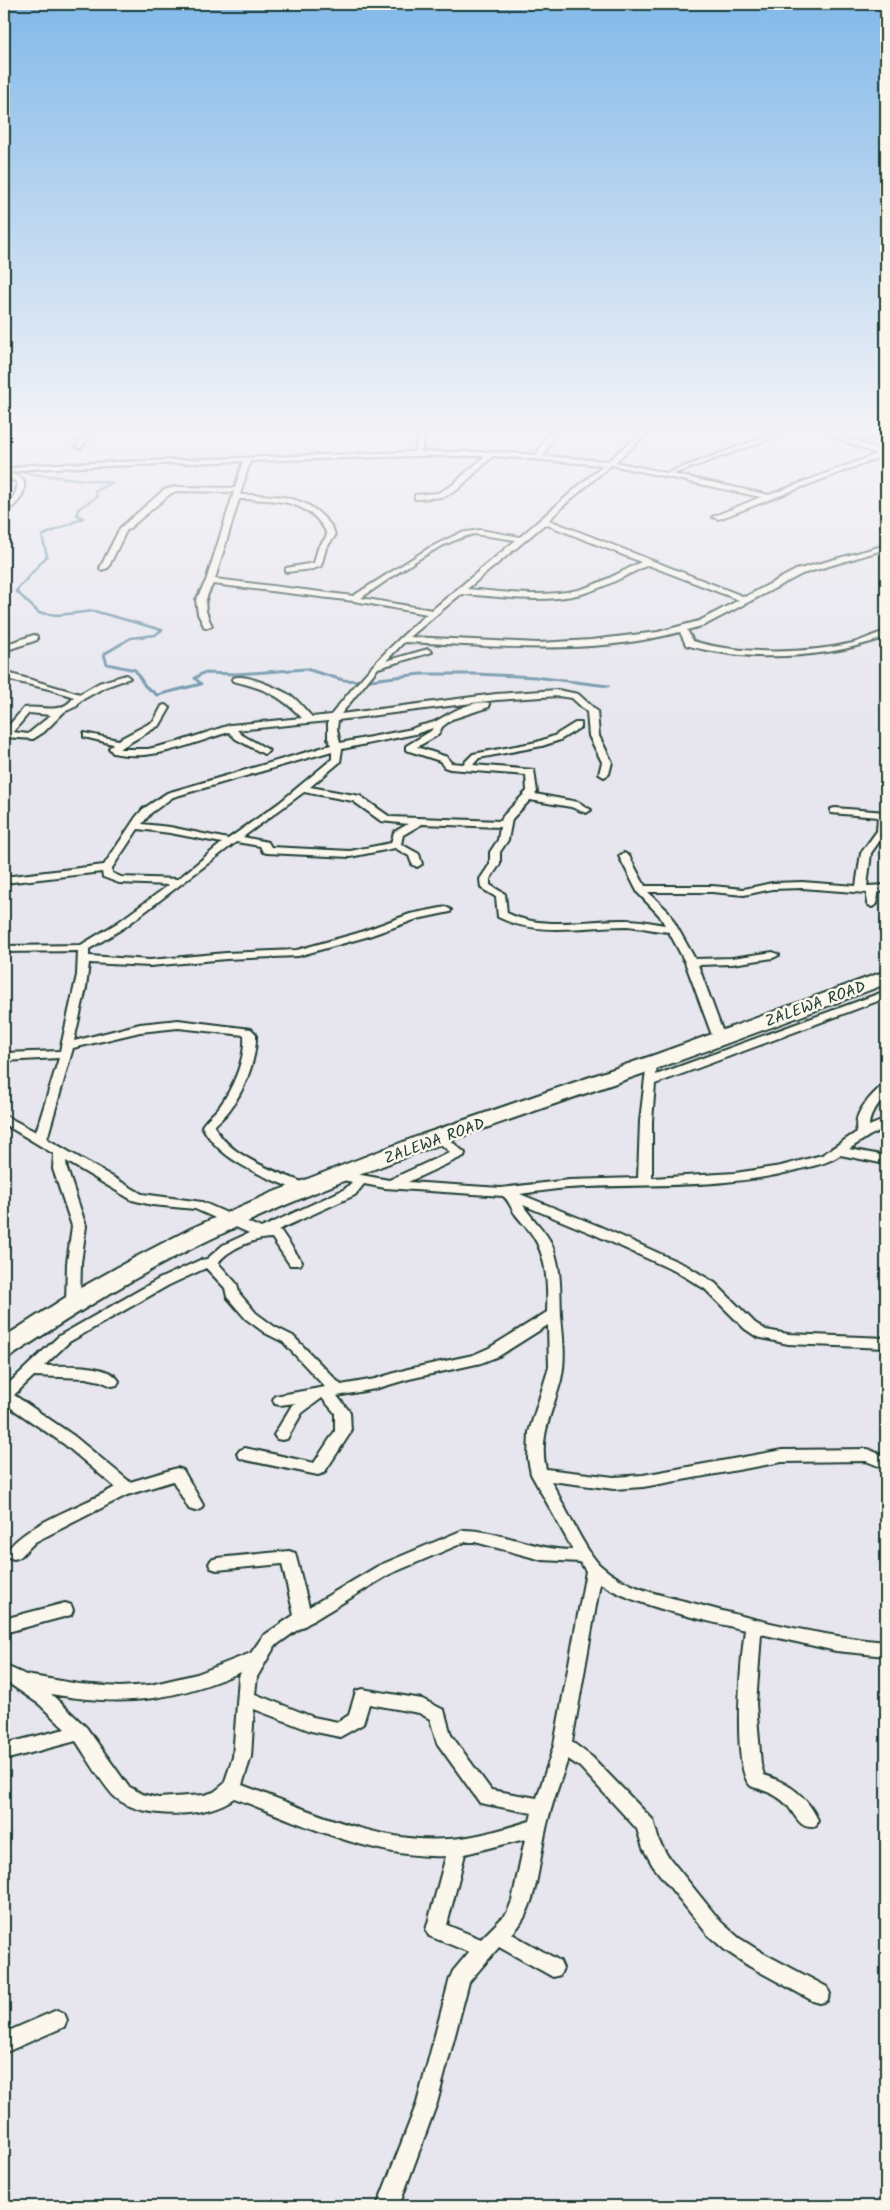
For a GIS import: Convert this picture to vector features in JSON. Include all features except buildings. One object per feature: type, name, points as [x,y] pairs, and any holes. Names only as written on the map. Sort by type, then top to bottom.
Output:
[{"type":"highway","name":"ZALEWA ROAD","points":[[4,1349],[74,1303],[123,1274],[228,1220],[304,1188],[350,1177],[438,1137],[650,1073],[719,1038],[886,977]]},
{"type":"street","points":[[104,568],[120,536]]},
{"type":"street","points":[[208,626],[202,614],[200,600],[210,581],[223,536]]},
{"type":"street","points":[[289,570],[314,567],[318,564],[322,548],[331,536]]},
{"type":"street","points":[[354,599],[445,542],[459,536]]},
{"type":"street","points":[[504,536],[520,539]]},
{"type":"street","points":[[40,1139],[66,1050],[70,1022],[81,992],[83,954],[233,840],[304,789],[337,760],[337,746],[333,738],[333,719],[375,667],[402,638],[524,536]]},
{"type":"street","points":[[583,536],[745,600]]},
{"type":"street","points":[[402,638],[498,645],[566,645],[635,638],[683,630],[702,623],[799,572],[886,547]]},
{"type":"street","points":[[458,591],[547,595],[576,592],[599,585],[649,562]]},
{"type":"street","points":[[210,581],[354,599],[433,613]]},
{"type":"street","points":[[683,630],[689,643],[697,647],[759,652],[826,650],[851,646],[886,634]]},
{"type":"street","points":[[4,648],[34,638]]},
{"type":"street","points":[[375,667],[428,652]]},
{"type":"street","points":[[4,675],[15,680],[62,690],[81,697]]},
{"type":"street","points":[[5,734],[30,737],[81,697],[102,685],[126,678]]},
{"type":"street","points":[[236,679],[250,681],[289,699],[310,720]]},
{"type":"street","points":[[165,708],[164,716],[156,725],[120,743],[114,748],[116,751],[146,752],[230,728],[333,719],[514,696],[566,693],[575,696],[592,711],[594,736],[607,762],[604,774]]},
{"type":"street","points":[[180,882],[119,880],[107,875],[107,868],[135,826],[147,811],[170,795],[292,761],[309,753],[415,731],[422,727],[437,724],[452,716],[514,696]]},
{"type":"street","points":[[5,734],[27,710],[59,713]]},
{"type":"street","points":[[437,724],[435,733],[409,748],[444,759],[450,766],[468,770],[530,771],[533,789],[509,814],[503,840],[495,852],[495,864],[486,880],[485,886],[501,896],[502,915],[507,919],[538,924],[638,924],[672,929]]},
{"type":"street","points":[[468,770],[476,756],[539,744],[557,738],[578,725]]},
{"type":"street","points":[[230,728],[239,737],[264,751]]},
{"type":"street","points":[[87,735],[120,743]]},
{"type":"street","points":[[304,789],[362,800],[384,819],[389,820],[506,824]]},
{"type":"street","points":[[527,796],[574,804],[586,810]]},
{"type":"street","points":[[835,811],[885,815],[884,828],[866,853],[861,888]]},
{"type":"street","points":[[396,846],[398,834],[420,821]]},
{"type":"street","points":[[135,826],[264,844],[267,850],[350,854],[396,846],[414,854],[417,864]]},
{"type":"street","points":[[624,856],[641,889],[664,913],[691,962],[719,1038]]},
{"type":"street","points":[[4,880],[107,868]]},
{"type":"street","points":[[641,889],[712,889],[725,892],[744,892],[772,886],[802,885],[873,890],[886,888]]},
{"type":"street","points":[[872,904],[873,890]]},
{"type":"street","points":[[4,949],[83,954],[150,962],[218,956],[298,953],[369,933],[414,916],[446,910]]},
{"type":"street","points":[[691,962],[732,961],[773,955]]},
{"type":"street","points":[[645,1181],[645,1130],[650,1073],[886,994]]},
{"type":"street","points":[[4,1057],[66,1050],[140,1028],[178,1024],[247,1032],[250,1034],[250,1040],[244,1064],[227,1105],[208,1126],[210,1135],[225,1149],[304,1188]]},
{"type":"street","points":[[864,1133],[861,1126],[862,1118],[886,1088]]},
{"type":"street","points":[[4,1119],[137,1197],[152,1201],[197,1205],[263,1234],[276,1234],[295,1262]]},
{"type":"street","points":[[211,1264],[214,1258],[228,1248],[263,1234],[350,1192],[350,1177],[392,1184],[506,1193],[545,1186],[645,1181],[690,1181],[772,1171],[814,1162],[838,1151],[864,1133],[886,1123]]},
{"type":"street","points":[[392,1184],[459,1153],[438,1137]]},
{"type":"street","points":[[60,1151],[60,1169],[75,1209],[80,1232],[74,1263],[74,1303]]},
{"type":"street","points":[[838,1151],[886,1160]]},
{"type":"street","points":[[506,1193],[536,1230],[546,1248],[554,1287],[554,1314],[558,1356],[556,1369],[535,1435],[535,1462],[539,1474],[589,1563],[619,1587],[647,1597],[754,1626],[836,1644],[886,1649]]},
{"type":"street","points":[[506,1193],[596,1230],[682,1269],[710,1286],[750,1326],[762,1334],[788,1339],[886,1343]]},
{"type":"street","points":[[121,1491],[123,1483],[69,1440],[4,1396],[64,1339],[164,1282],[202,1264],[211,1264],[232,1287],[232,1294],[251,1316],[270,1330],[288,1339],[342,1412],[343,1432],[318,1469],[245,1454]]},
{"type":"street","points":[[280,1400],[375,1384],[408,1374],[476,1359],[494,1352],[554,1314]]},
{"type":"street","points":[[31,1371],[82,1372],[107,1376],[112,1381]]},
{"type":"street","points":[[282,1435],[297,1409],[328,1393]]},
{"type":"street","points":[[539,1474],[614,1483],[643,1481],[782,1456],[868,1455],[886,1463]]},
{"type":"street","points":[[14,1553],[29,1538],[121,1491],[178,1474],[195,1505]]},
{"type":"street","points":[[4,1672],[22,1682],[45,1699],[80,1732],[122,1792],[138,1801],[158,1806],[204,1803],[219,1799],[232,1789],[242,1757],[248,1677],[257,1658],[269,1642],[303,1618],[384,1570],[463,1536],[476,1536],[547,1556],[589,1563]]},
{"type":"street","points":[[217,1564],[289,1557],[303,1618]]},
{"type":"street","points":[[388,2206],[427,2103],[460,1978],[514,1919],[522,1901],[537,1827],[563,1745],[589,1563]]},
{"type":"street","points":[[4,1626],[64,1610]]},
{"type":"street","points":[[754,1626],[748,1684],[751,1767],[756,1780],[775,1786],[793,1797],[809,1820]]},
{"type":"street","points":[[22,1682],[87,1693],[133,1694],[185,1685],[228,1672],[257,1658]]},
{"type":"street","points":[[246,1698],[311,1724],[340,1730],[356,1719],[362,1696],[422,1706],[438,1716],[443,1738],[486,1797],[544,1807]]},
{"type":"street","points":[[4,1752],[80,1732]]},
{"type":"street","points":[[563,1745],[586,1762],[646,1826],[647,1838],[658,1858],[693,1904],[721,1934],[757,1960],[820,1994]]},
{"type":"street","points":[[232,1789],[390,1843],[437,1848],[458,1846],[484,1842],[537,1827]]},
{"type":"street","points":[[458,1846],[436,1930],[491,1942],[553,1968]]},
{"type":"street","points":[[4,2044],[57,2020]]},
{"type":"waterway","points":[[42,536],[47,556],[16,591],[39,613],[58,615],[94,611],[162,630],[155,635],[131,638],[119,645]]},
{"type":"waterway","points":[[121,644],[104,654],[107,664],[135,670],[145,686],[157,695],[201,684],[195,678],[203,673],[236,674],[306,669],[343,680],[362,681],[421,674],[476,674],[535,677],[608,686]]}]
